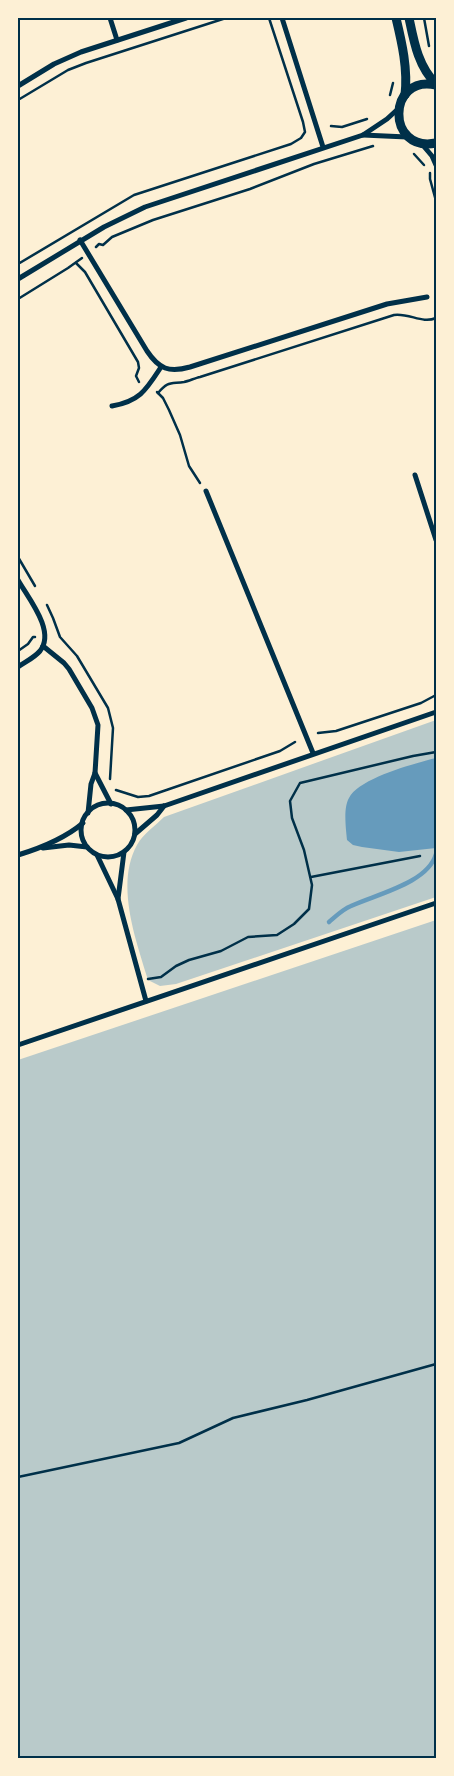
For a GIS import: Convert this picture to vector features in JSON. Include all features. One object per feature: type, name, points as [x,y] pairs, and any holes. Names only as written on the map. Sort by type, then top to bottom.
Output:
[{"type":"street","points":[[110,18],[117,40]]},
{"type":"street","points":[[18,86],[68,58],[186,18]]},
{"type":"street","points":[[282,18],[323,147]]},
{"type":"street","points":[[396,18],[405,63],[405,95]]},
{"type":"street","points":[[409,18],[422,65],[436,84]]},
{"type":"street","points":[[18,279],[80,240],[146,207],[363,135],[387,120],[399,108],[405,95],[411,89],[420,85],[436,84]]},
{"type":"street","points":[[399,108],[399,122],[403,130],[409,137],[421,143],[432,156],[436,165]]},
{"type":"street","points":[[363,135],[409,137]]},
{"type":"street","points":[[421,143],[436,143]]},
{"type":"street","points":[[80,240],[152,359],[161,366],[173,370],[190,367],[387,304],[427,297]]},
{"type":"street","points":[[112,406],[125,403],[142,394],[161,366]]},
{"type":"street","points":[[415,475],[436,540]]},
{"type":"street","points":[[206,491],[313,753]]},
{"type":"street","points":[[18,580],[44,625],[45,634],[43,646],[32,658],[18,667]]},
{"type":"street","points":[[43,646],[69,669],[98,725],[95,773],[91,784],[88,813],[83,822],[82,833],[88,847],[105,857],[124,852],[130,846],[135,834],[157,815],[164,806]]},
{"type":"street","points":[[88,813],[98,806],[111,804],[126,810],[164,806],[436,712]]},
{"type":"street","points":[[95,773],[111,804]]},
{"type":"street","points":[[126,810],[133,820],[135,834]]},
{"type":"street","points":[[18,856],[40,848],[67,834],[83,822]]},
{"type":"street","points":[[40,848],[69,845],[88,847]]},
{"type":"street","points":[[118,899],[124,852]]},
{"type":"street","points":[[97,854],[118,899],[146,1001]]},
{"type":"street","points":[[18,1045],[436,904]]},
{"type":"path","points":[[18,100],[68,70],[226,18]]},
{"type":"path","points":[[18,264],[134,195],[291,144],[301,138],[304,134],[304,129],[269,18]]},
{"type":"path","points":[[424,18],[430,51]]},
{"type":"path","points":[[388,100],[394,78]]},
{"type":"path","points":[[331,126],[342,127],[368,118]]},
{"type":"path","points":[[174,213],[250,189],[314,164],[364,148],[378,146]]},
{"type":"path","points":[[408,151],[418,158],[430,171],[436,201]]},
{"type":"path","points":[[158,393],[164,386],[170,383],[184,382],[394,315],[406,315],[424,320],[436,318]]},
{"type":"path","points":[[18,557],[39,592]]},
{"type":"path","points":[[44,602],[51,613],[60,636],[81,663],[108,708],[113,728],[110,781]]},
{"type":"path","points":[[318,733],[345,728],[429,700],[436,695]]},
{"type":"path","points":[[112,786],[120,793],[138,797],[149,796],[280,751],[295,742]]},
{"type":"path","points":[[142,981],[161,977],[176,966],[221,951],[248,937],[277,935],[294,924],[309,909],[312,885],[304,850],[292,818],[290,801],[300,783],[436,752]]},
{"type":"path","points":[[310,877],[420,856]]},
{"type":"path","points":[[18,1477],[179,1443],[233,1418],[307,1400],[436,1364]]},
{"type":"shaded area","points":[[436,720],[436,897],[176,984],[160,986],[148,980],[133,930],[128,895],[128,877],[137,845],[164,817]]},
{"type":"shaded area","points":[[436,920],[436,1758],[18,1758],[18,1060]]},
{"type":"water","points":[[436,758],[436,848],[399,852],[353,845],[347,840],[346,807],[349,798],[355,791],[364,784],[389,772]]},
{"type":"waterway","points":[[329,922],[348,907],[412,880],[423,873],[431,864],[436,854]]}]
